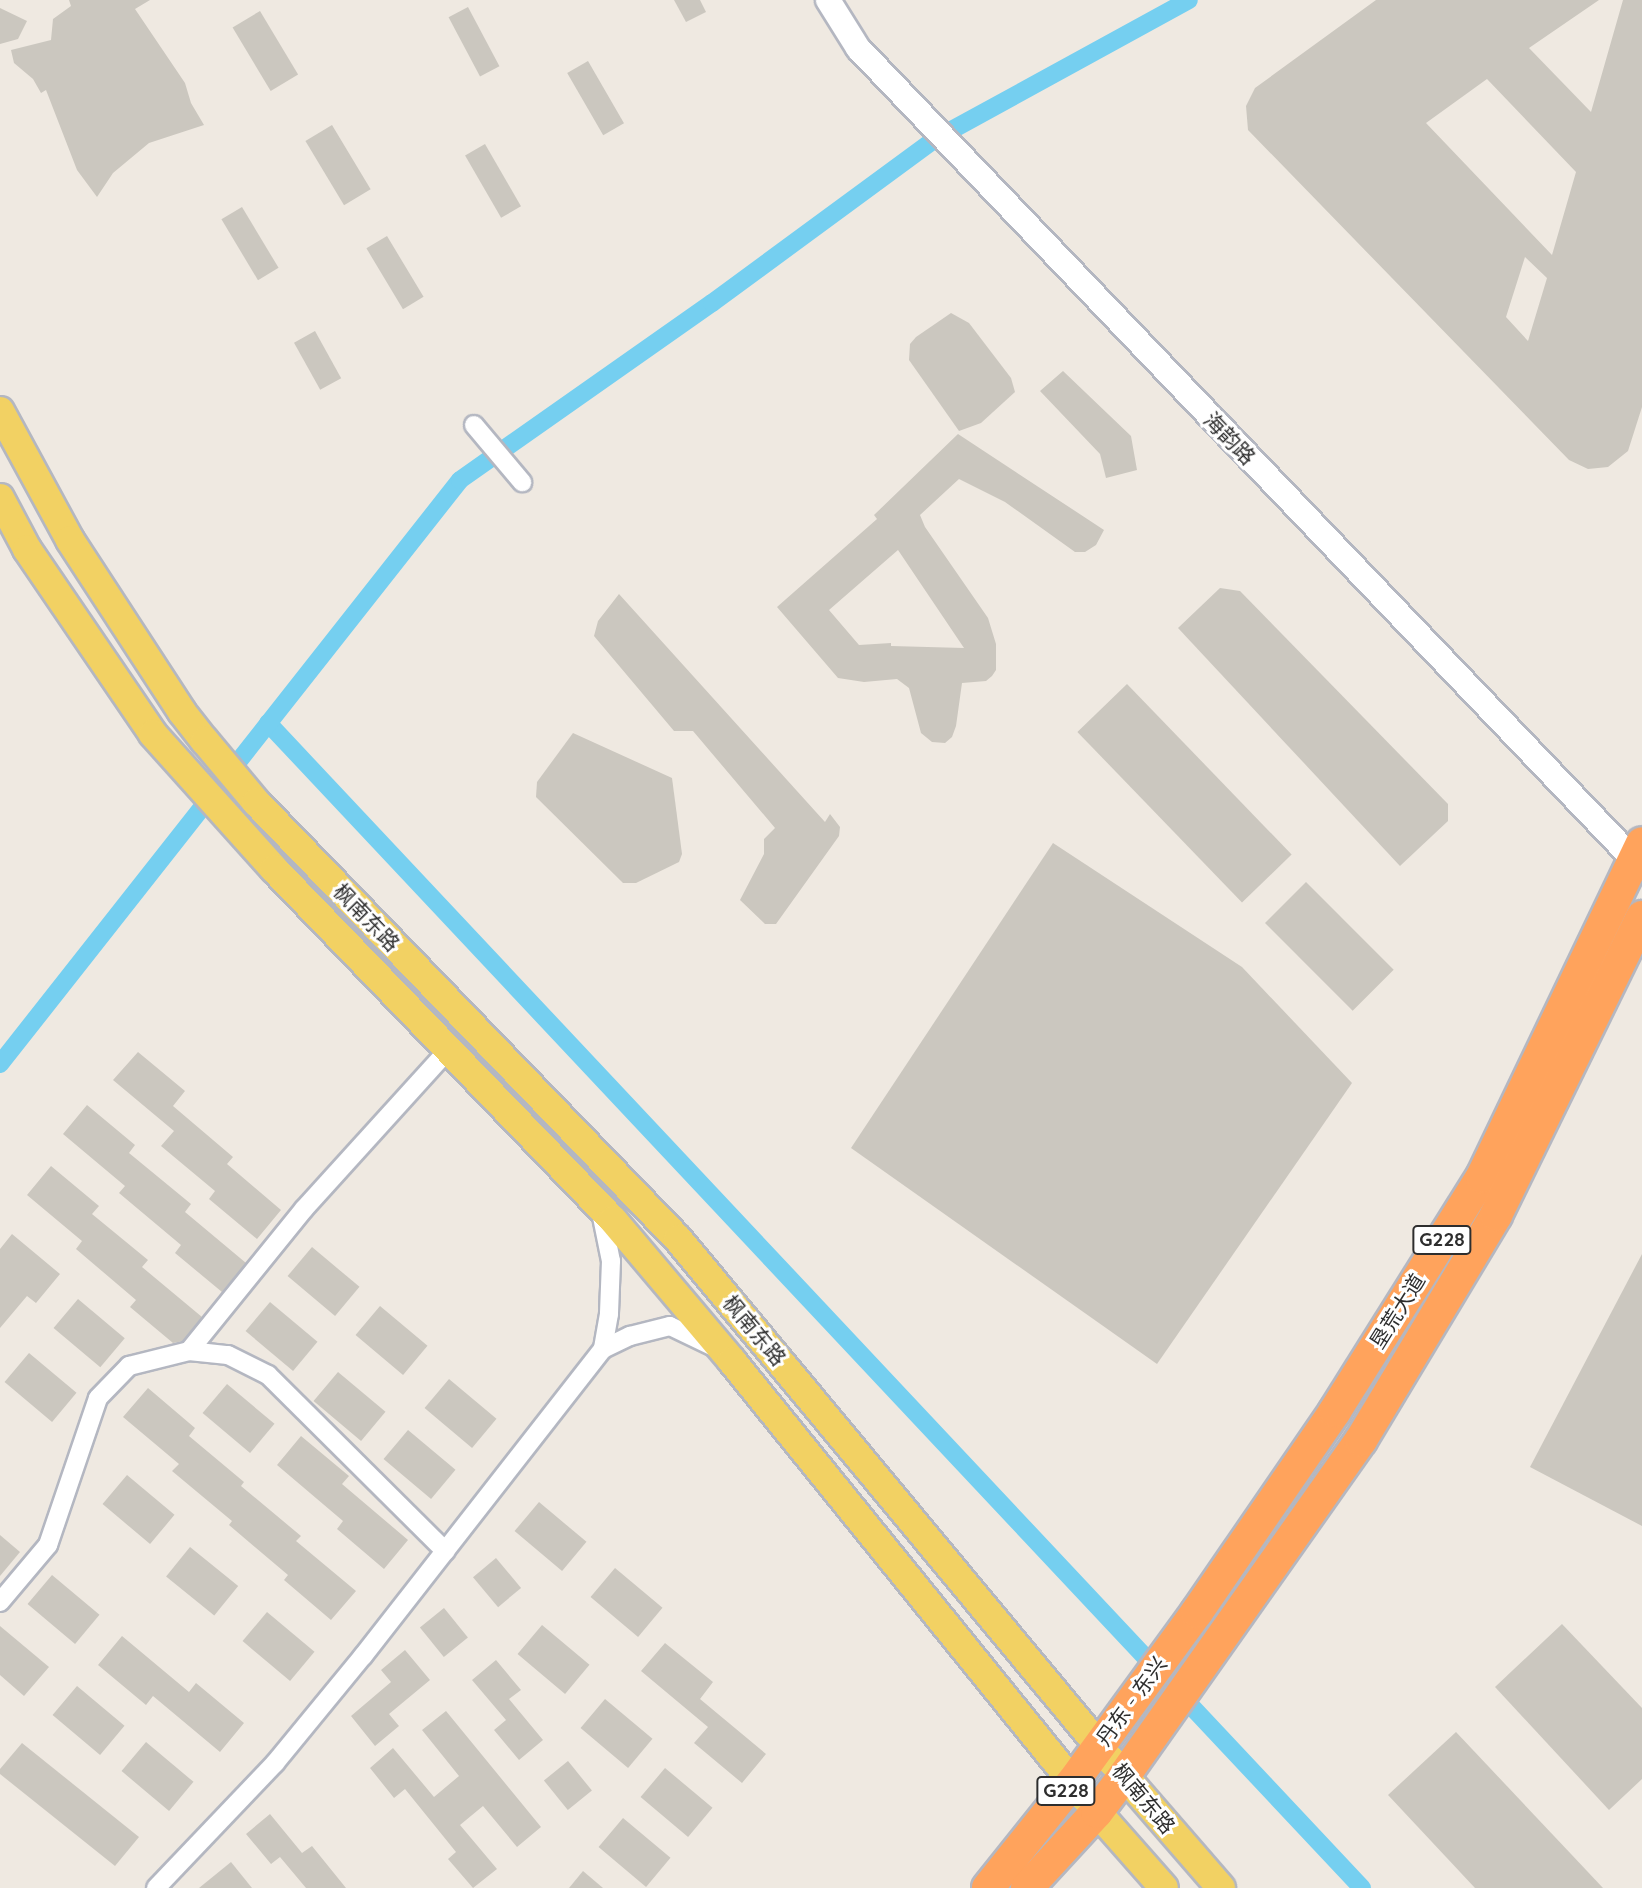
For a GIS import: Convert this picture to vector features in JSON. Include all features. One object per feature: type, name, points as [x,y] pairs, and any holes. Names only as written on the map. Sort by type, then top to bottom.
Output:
[{"type":"highway","name":"垦荒大道","points":[[1197,1612],[1335,1411],[1482,1177],[1639,857]]},
{"type":"highway","name":"垦荒大道","points":[[1221,1641],[1361,1440],[1496,1215],[1642,917]]},
{"type":"highway","name":"丹东 - 东兴","points":[[988,1888],[1073,1782],[1138,1689],[1197,1612]]},
{"type":"highway","name":"丹东 - 东兴","points":[[1027,1888],[1097,1812],[1221,1641]]},
{"type":"main road","name":"海韵路","points":[[828,0],[859,48],[915,108],[1639,857]]},
{"type":"main road","name":"枫南东路","points":[[0,411],[70,540],[182,712],[205,741],[256,802],[678,1239],[1124,1776],[1221,1888]]},
{"type":"main road","name":"枫南东路","points":[[0,498],[27,549],[153,734],[235,825],[599,1205],[723,1350],[1097,1812],[1164,1888]]},
{"type":"street","points":[[474,425],[522,482]]},
{"type":"street","points":[[189,1351],[304,1209],[449,1049]]},
{"type":"street","points":[[599,1205],[611,1261],[609,1314],[603,1349]]},
{"type":"street","points":[[156,1888],[275,1763],[603,1349],[631,1335],[670,1326],[723,1350]]},
{"type":"street","points":[[0,1602],[48,1545],[98,1398],[129,1366],[189,1351],[228,1354],[268,1375],[445,1551]]},
{"type":"building","points":[[69,0],[150,0],[135,9],[185,83],[191,103],[204,125],[149,143],[113,173],[97,197],[77,170],[46,90],[41,93],[33,79],[14,63],[11,50],[51,40],[53,19],[71,6]]},
{"type":"building","points":[[674,0],[700,0],[706,12],[686,22]]},
{"type":"building","points":[[1376,0],[1599,0],[1529,48],[1591,112],[1623,0],[1642,0],[1642,407],[1628,451],[1608,467],[1588,469],[1569,460],[1248,130],[1246,106],[1255,88]],"holes":[[[1487,79],[1576,172],[1552,255],[1426,123]],[[1525,257],[1547,278],[1528,341],[1506,317]]]},
{"type":"building","points":[[468,7],[499,66],[480,76],[449,17]]},
{"type":"building","points":[[0,8],[27,21],[18,39],[0,44]]},
{"type":"building","points":[[260,11],[298,74],[271,91],[233,27]]},
{"type":"building","points":[[588,61],[624,123],[603,135],[567,73]]},
{"type":"building","points":[[332,125],[371,189],[344,205],[305,141]]},
{"type":"building","points":[[485,144],[521,206],[501,218],[465,156]]},
{"type":"building","points":[[242,207],[279,268],[258,280],[221,219]]},
{"type":"building","points":[[387,236],[424,297],[403,309],[366,248]]},
{"type":"building","points":[[951,313],[969,323],[1011,378],[1015,392],[981,423],[959,431],[909,360],[910,344],[916,337]]},
{"type":"building","points":[[315,331],[341,378],[320,390],[294,343]]},
{"type":"building","points":[[1063,371],[1131,436],[1137,470],[1106,478],[1100,454],[1040,391]]},
{"type":"building","points":[[958,434],[1104,530],[1096,545],[1085,552],[1075,552],[1005,502],[959,479],[920,515],[925,527],[988,618],[996,644],[996,670],[992,676],[986,681],[962,683],[956,726],[952,737],[945,743],[932,742],[921,733],[909,688],[897,679],[864,682],[838,678],[777,607],[877,519],[874,515]],"holes":[[[898,550],[964,648],[891,646],[891,643],[859,645],[829,610]]]},
{"type":"building","points":[[1220,588],[1240,591],[1448,804],[1448,821],[1400,866],[1178,628]]},
{"type":"building","points":[[619,594],[825,822],[830,814],[840,827],[839,836],[776,924],[765,924],[740,900],[764,854],[764,839],[775,828],[693,731],[674,731],[594,636],[598,621]]},
{"type":"building","points":[[1127,684],[1292,854],[1242,902],[1077,732]]},
{"type":"building","points":[[573,733],[672,778],[682,854],[679,862],[636,883],[623,883],[536,797],[537,782]]},
{"type":"building","points":[[1053,843],[1242,967],[1352,1083],[1157,1364],[851,1148]]},
{"type":"building","points":[[1306,882],[1394,970],[1353,1011],[1265,923]]},
{"type":"building","points":[[138,1052],[185,1091],[173,1106],[233,1157],[227,1164],[281,1210],[257,1239],[209,1199],[215,1191],[161,1146],[174,1131],[113,1080]]},
{"type":"building","points":[[87,1105],[135,1145],[129,1153],[191,1204],[185,1212],[246,1263],[222,1292],[175,1253],[181,1245],[119,1193],[125,1186],[63,1134]]},
{"type":"building","points":[[51,1166],[99,1206],[92,1214],[148,1260],[142,1267],[202,1317],[183,1341],[173,1343],[130,1307],[136,1300],[76,1249],[82,1241],[27,1195]]},
{"type":"building","points":[[12,1234],[60,1274],[36,1303],[27,1296],[0,1328],[0,1249]]},
{"type":"building","points":[[312,1247],[359,1287],[335,1316],[288,1276]]},
{"type":"building","points":[[1642,1254],[1642,1526],[1530,1467]]},
{"type":"building","points":[[78,1299],[125,1338],[100,1367],[54,1328]]},
{"type":"building","points":[[270,1302],[317,1342],[293,1371],[246,1331]]},
{"type":"building","points":[[380,1306],[427,1346],[403,1375],[356,1335]]},
{"type":"building","points":[[29,1353],[76,1393],[52,1422],[5,1382]]},
{"type":"building","points":[[338,1372],[385,1412],[361,1441],[314,1401]]},
{"type":"building","points":[[449,1379],[496,1419],[472,1448],[425,1408]]},
{"type":"building","points":[[227,1384],[274,1424],[250,1453],[203,1413]]},
{"type":"building","points":[[148,1388],[195,1428],[189,1436],[244,1482],[241,1486],[301,1536],[296,1541],[356,1591],[331,1620],[284,1580],[288,1575],[229,1525],[232,1521],[172,1471],[179,1464],[123,1417]]},
{"type":"building","points":[[408,1430],[455,1470],[431,1499],[384,1459]]},
{"type":"building","points":[[301,1436],[349,1476],[342,1484],[408,1540],[384,1569],[337,1529],[343,1521],[277,1465]]},
{"type":"building","points":[[127,1475],[174,1515],[150,1544],[103,1504]]},
{"type":"building","points":[[539,1502],[586,1542],[562,1571],[515,1531]]},
{"type":"building","points":[[0,1535],[20,1552],[0,1576]]},
{"type":"building","points":[[190,1547],[238,1586],[214,1616],[166,1577]]},
{"type":"building","points":[[496,1558],[521,1588],[498,1607],[473,1577]]},
{"type":"building","points":[[615,1568],[662,1608],[638,1637],[591,1597]]},
{"type":"building","points":[[52,1575],[99,1615],[75,1644],[28,1604]]},
{"type":"building","points":[[444,1608],[468,1638],[444,1657],[420,1628]]},
{"type":"building","points":[[267,1612],[314,1652],[290,1681],[243,1641]]},
{"type":"building","points":[[1562,1624],[1642,1708],[1642,1779],[1609,1810],[1495,1687]]},
{"type":"building","points":[[542,1625],[589,1665],[565,1694],[518,1654]]},
{"type":"building","points":[[0,1626],[49,1667],[24,1696],[0,1675]]},
{"type":"building","points":[[122,1636],[189,1692],[196,1683],[244,1723],[220,1752],[153,1696],[146,1705],[98,1665]]},
{"type":"building","points":[[665,1643],[713,1682],[700,1699],[766,1754],[742,1783],[694,1743],[708,1727],[641,1671]]},
{"type":"building","points":[[405,1650],[430,1680],[389,1714],[399,1726],[375,1746],[351,1716],[391,1682],[381,1670]]},
{"type":"building","points":[[496,1660],[521,1690],[509,1699],[543,1740],[519,1760],[494,1730],[506,1720],[472,1680]]},
{"type":"building","points":[[77,1686],[124,1726],[100,1755],[53,1715]]},
{"type":"building","points":[[605,1699],[652,1739],[628,1768],[581,1728]]},
{"type":"building","points":[[446,1711],[541,1827],[517,1847],[483,1806],[460,1825],[497,1869],[473,1888],[448,1859],[456,1852],[405,1789],[394,1798],[370,1768],[393,1748],[434,1797],[459,1776],[422,1730]]},
{"type":"building","points":[[1456,1732],[1603,1888],[1475,1888],[1388,1795]]},
{"type":"building","points":[[146,1742],[193,1782],[169,1811],[122,1771]]},
{"type":"building","points":[[22,1743],[139,1837],[115,1866],[0,1774],[0,1769]]},
{"type":"building","points":[[568,1761],[592,1791],[568,1810],[544,1781]]},
{"type":"building","points":[[665,1768],[712,1808],[688,1837],[641,1797]]},
{"type":"building","points":[[270,1814],[302,1853],[312,1846],[346,1888],[306,1888],[280,1857],[271,1864],[246,1834]]},
{"type":"building","points":[[623,1818],[670,1858],[646,1887],[599,1847]]},
{"type":"building","points":[[231,1862],[252,1888],[199,1888]]},
{"type":"building","points":[[583,1871],[603,1888],[569,1888]]},
{"type":"waterway","points":[[0,1064],[460,480],[712,303],[937,138],[1189,0]]},
{"type":"waterway","points":[[268,723],[1362,1888]]}]
